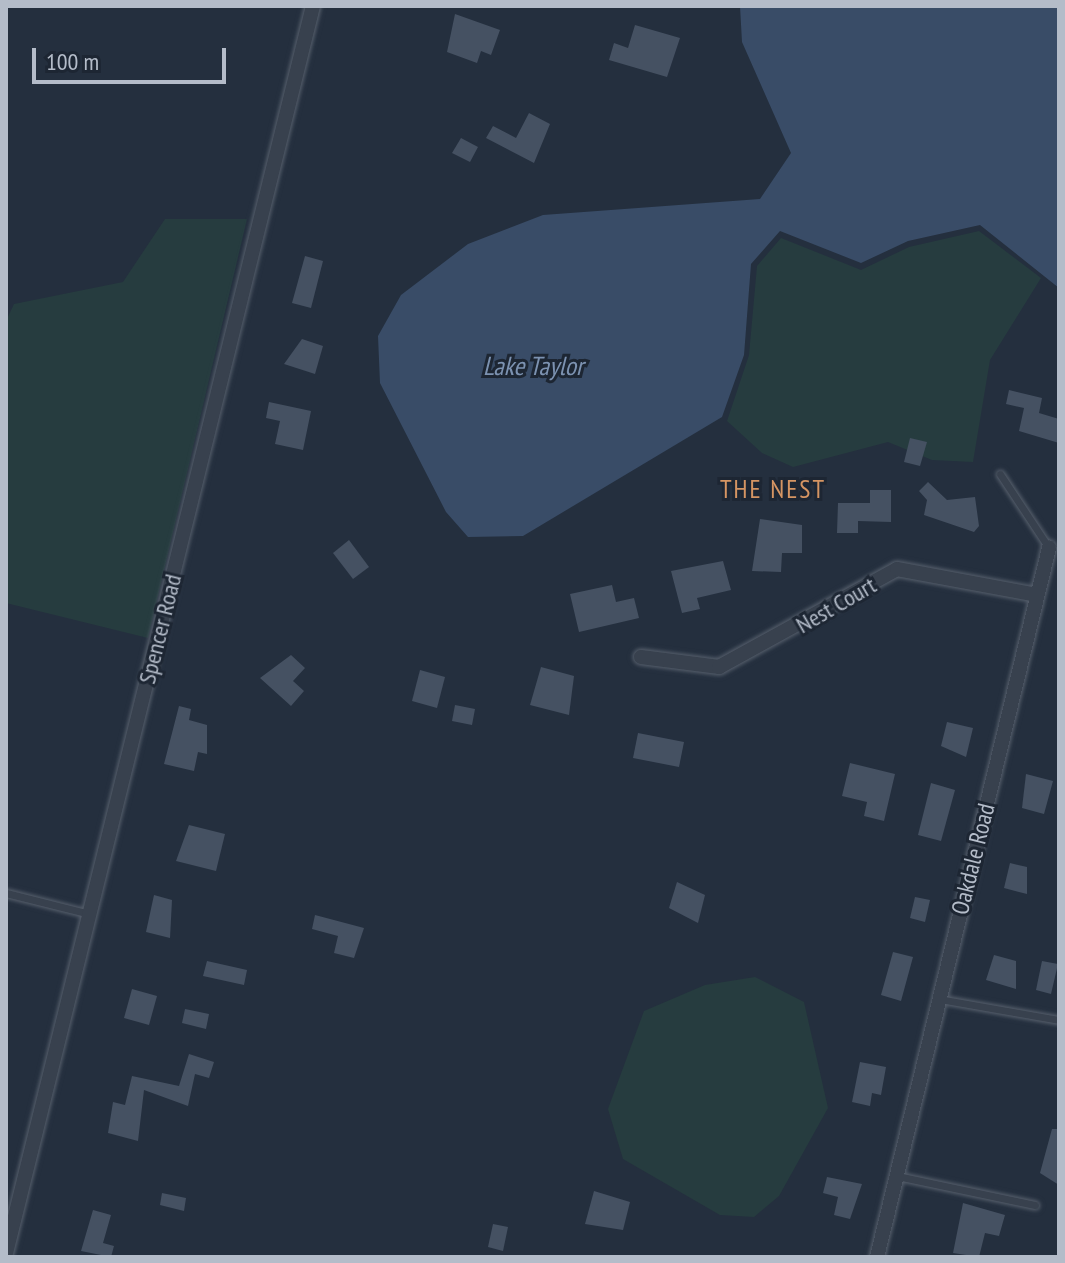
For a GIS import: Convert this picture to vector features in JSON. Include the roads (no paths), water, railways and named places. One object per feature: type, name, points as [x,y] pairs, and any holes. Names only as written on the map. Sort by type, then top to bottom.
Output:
[{"type":"street","name":"Spencer Road","points":[[6,1253],[313,6]]},
{"type":"street","name":"Oakdale Road","points":[[877,1257],[1049,548]]},
{"type":"street","name":"Nest Court","points":[[641,657],[719,667],[897,569],[1037,595]]},
{"type":"lane","name":"Oakdale Road","points":[[1000,474],[1049,548]]},
{"type":"lane","points":[[6,893],[90,914]]},
{"type":"lane","points":[[939,999],[1059,1020]]},
{"type":"lane","points":[[897,1176],[1035,1205]]},
{"type":"water","name":"Lake Taylor","points":[[740,6],[1059,6],[1059,288],[980,225],[908,241],[861,263],[780,231],[751,264],[744,355],[722,417],[523,536],[468,537],[446,512],[380,383],[378,336],[401,295],[468,244],[543,215],[760,199],[791,153],[742,42]]},
{"type":"district","name":"THE NEST","points":[[773,489]]}]
